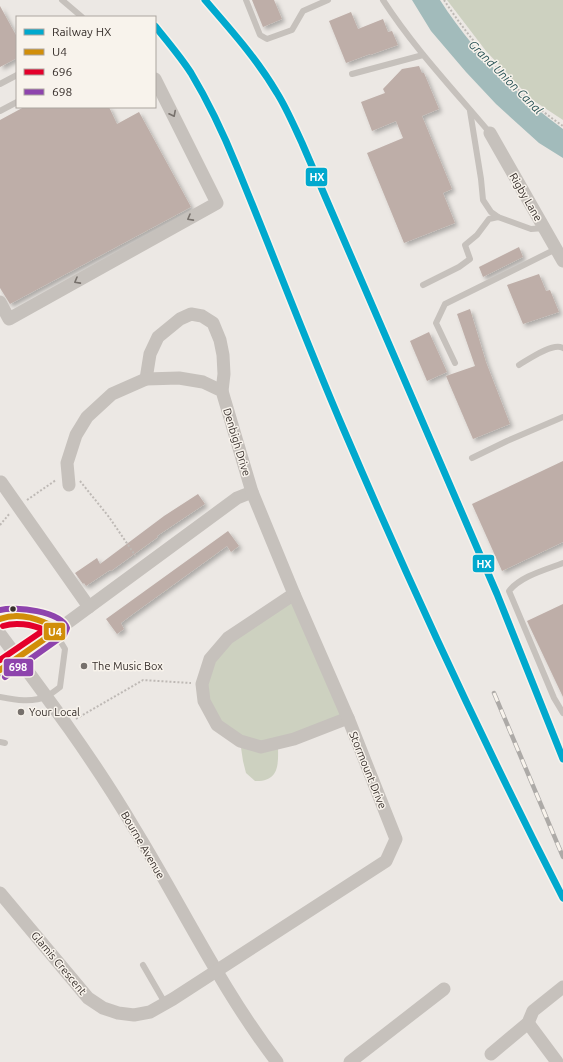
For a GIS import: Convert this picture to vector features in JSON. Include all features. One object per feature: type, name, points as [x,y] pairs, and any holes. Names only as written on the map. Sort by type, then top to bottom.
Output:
[{"type":"street","points":[[0,302],[9,319],[217,203],[156,81]]},
{"type":"street","name":"Rigby Lane","points":[[490,133],[563,262]]},
{"type":"street","name":"Denbigh Drive","points":[[146,379],[150,354],[158,337],[180,319],[191,314],[202,316],[213,323],[220,340],[223,355],[224,374],[222,391],[252,492]]},
{"type":"street","points":[[69,485],[67,463],[76,435],[87,418],[112,394],[146,379],[179,378],[202,382],[222,391]]},
{"type":"street","points":[[1,482],[89,607]]},
{"type":"street","points":[[0,670],[59,629],[237,498],[252,492]]},
{"type":"street","name":"Stormount Drive","points":[[216,972],[386,861],[396,839],[348,718],[294,594],[252,492]]},
{"type":"street","points":[[294,594],[228,638],[210,659],[202,684],[204,702],[217,725],[240,741],[261,747],[294,740],[348,718]]},
{"type":"street","name":"Bourne Avenue","points":[[0,634],[90,758],[134,828],[216,972],[254,1032],[277,1062]]},
{"type":"street","name":"Glamis Crescent","points":[[0,893],[88,998],[103,1008],[118,1013],[134,1015],[150,1012],[216,972]]},
{"type":"street","points":[[491,1054],[528,1024],[533,1011],[563,988]]},
{"type":"street","points":[[350,1062],[444,990]]},
{"type":"street","points":[[528,1024],[557,1062]]},
{"type":"lane","points":[[62,0],[81,16]]},
{"type":"lane","points":[[246,0],[260,35],[267,39],[292,30],[303,11],[328,0]]},
{"type":"lane","points":[[383,0],[423,55],[490,133]]},
{"type":"lane","points":[[352,74],[423,55]]},
{"type":"lane","points":[[0,84],[16,76]]},
{"type":"lane","points":[[0,111],[16,103]]},
{"type":"lane","points":[[470,111],[481,179],[482,200],[491,212],[498,217],[530,229],[544,228]]},
{"type":"lane","points":[[423,285],[459,267],[470,259],[465,245],[477,235],[489,219],[498,217]]},
{"type":"lane","points":[[455,363],[436,322],[445,304],[556,249]]},
{"type":"lane","points":[[519,364],[553,346],[560,346],[563,348]]},
{"type":"lane","points":[[472,458],[563,417]]},
{"type":"lane","points":[[563,563],[521,580],[509,591],[554,698],[563,713]]},
{"type":"lane","points":[[0,619],[4,617],[16,616],[42,620],[59,629],[59,638],[66,649],[60,687],[46,696],[32,700],[17,700],[0,697]]},
{"type":"lane","points":[[143,965],[165,1003]]},
{"type":"path","points":[[444,0],[452,13],[510,82],[529,100],[563,126]]},
{"type":"path","points":[[0,524],[18,506],[56,480],[60,485],[65,486],[69,485],[78,478],[102,508],[143,567]]},
{"type":"path","points":[[66,725],[143,680],[202,684]]},
{"type":"green space","points":[[447,0],[563,0],[563,120],[531,99],[486,51]]},
{"type":"green space","points":[[294,594],[348,718],[278,743],[278,764],[274,774],[270,778],[255,781],[246,773],[240,741],[204,702],[210,659]]},
{"type":"water","points":[[412,0],[440,0],[480,54],[511,86],[563,129],[563,158],[539,143],[496,104],[431,31]]},
{"type":"building","points":[[252,0],[274,0],[282,19],[263,27]]},
{"type":"building","points":[[0,6],[16,35],[16,59],[0,67]]},
{"type":"building","points":[[351,12],[358,29],[383,19],[388,32],[392,31],[398,45],[346,63],[329,21]]},
{"type":"building","points":[[419,66],[422,73],[424,73],[439,109],[422,116],[452,189],[443,193],[455,223],[404,243],[367,153],[403,138],[396,121],[372,131],[361,102],[385,93],[383,89],[402,69]]},
{"type":"building","points":[[22,108],[109,108],[117,124],[139,112],[191,207],[10,304],[0,288],[0,120]]},
{"type":"building","points":[[519,247],[523,257],[483,277],[479,267]]},
{"type":"building","points":[[539,274],[546,291],[550,290],[559,312],[523,324],[507,285]]},
{"type":"building","points":[[470,309],[486,362],[510,424],[473,439],[446,376],[475,366],[457,314]]},
{"type":"building","points":[[429,332],[447,372],[427,381],[410,341]]},
{"type":"building","points":[[563,461],[563,542],[502,571],[472,504]]},
{"type":"building","points":[[198,494],[205,504],[157,536],[158,537],[111,571],[110,570],[86,586],[75,573],[97,558],[100,564],[164,516]]},
{"type":"building","points":[[228,531],[239,546],[231,552],[227,546],[121,623],[124,629],[117,634],[106,619]]},
{"type":"building","points":[[563,604],[563,697],[527,621]]},
{"type":"railway","points":[[494,693],[563,857]]},
{"type":"rail line","name":"HX","points":[[205,0],[261,68],[281,99],[302,143],[497,594],[563,759]]},
{"type":"rail line","name":"HX","points":[[156,27],[191,73],[221,131],[329,396],[395,547],[477,724],[563,898]]},
{"type":"transit line","name":"698","points":[[0,610],[26,609],[37,611],[56,617],[63,622],[67,628],[64,635],[5,677]]},
{"type":"transit line","name":"U4","points":[[0,619],[23,616],[38,620],[59,629],[0,670]]},
{"type":"transit line","name":"696","points":[[0,660],[44,630],[24,624],[3,626]]},
{"type":"place","name":"The Music Box","points":[[84,666]]},
{"type":"place","name":"Your Local","points":[[21,712]]},
{"type":"water label","name":"Grand Union Canal","points":[[506,77]]}]
